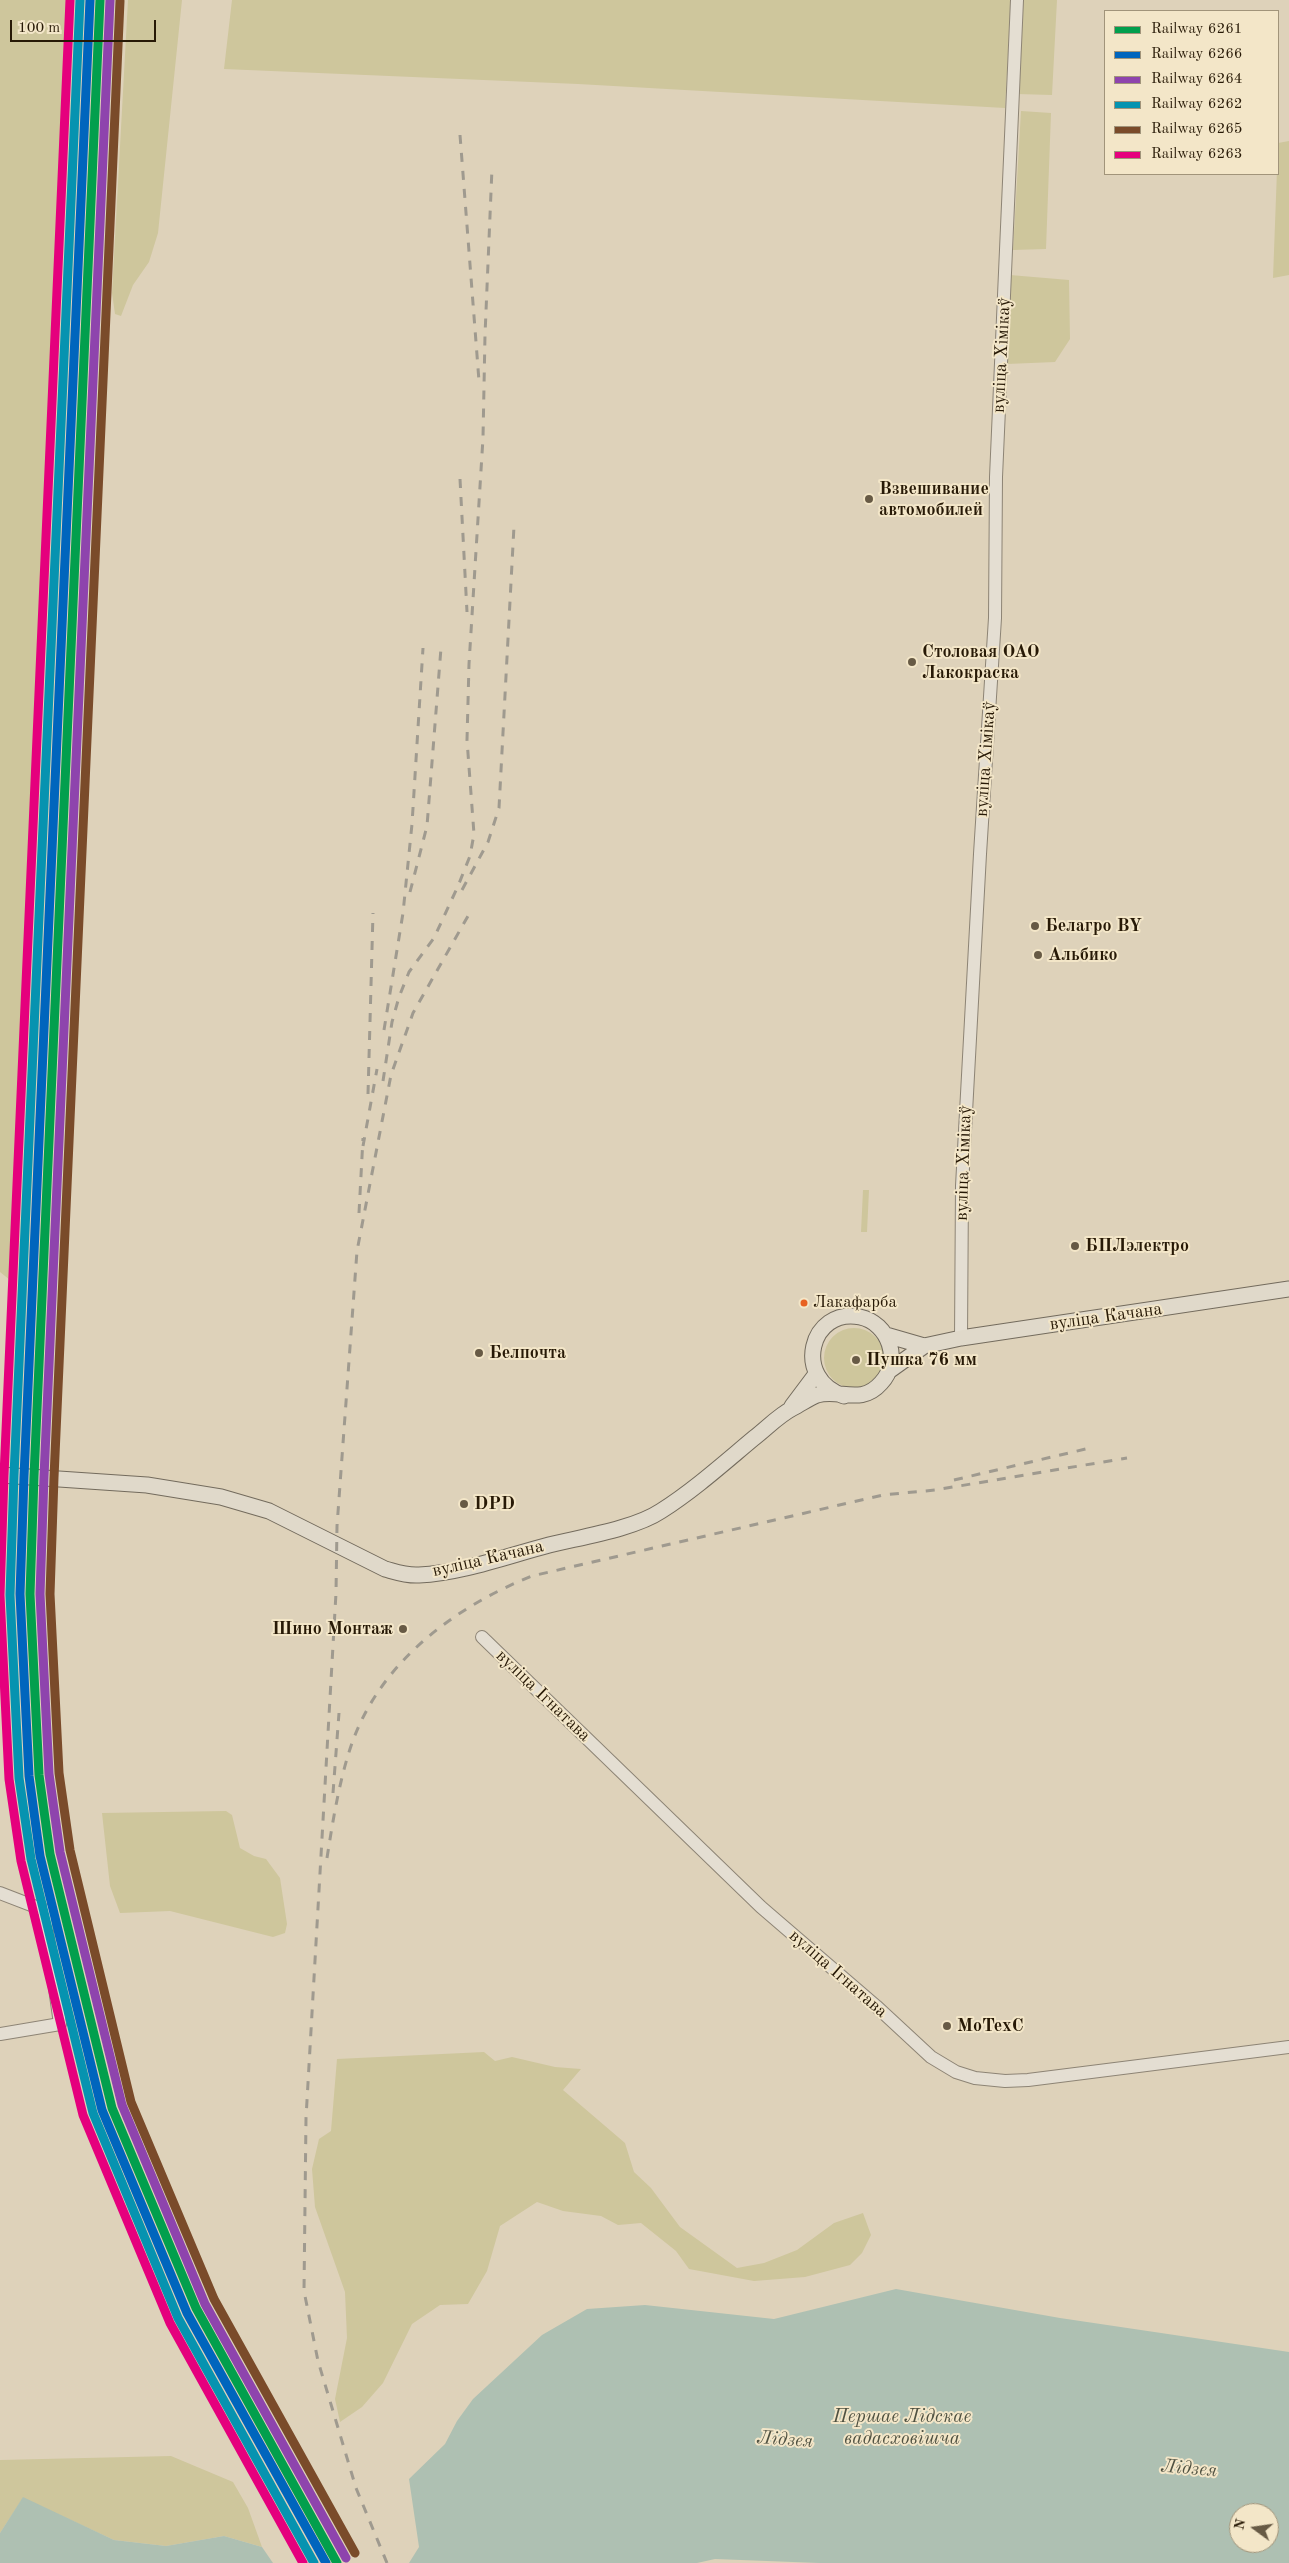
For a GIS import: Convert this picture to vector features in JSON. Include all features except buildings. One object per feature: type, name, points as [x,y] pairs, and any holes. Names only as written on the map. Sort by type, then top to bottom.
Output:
[{"type":"main road","name":"вуліца Качана","points":[[0,1475],[147,1485],[220,1497],[269,1511],[385,1569],[401,1574],[419,1575],[457,1569],[615,1528],[660,1512],[790,1409],[818,1395],[858,1396],[871,1392],[882,1383],[889,1371],[924,1346],[960,1338],[1289,1289]]},
{"type":"main road","name":"вуліца Качана","points":[[790,1409],[816,1374],[812,1364],[814,1344],[819,1334],[832,1322],[849,1316],[860,1317],[874,1324],[886,1335],[924,1346]]},
{"type":"main road","points":[[886,1335],[892,1353],[889,1371]]},
{"type":"main road","points":[[816,1374],[827,1388],[844,1396]]},
{"type":"street","name":"вуліца Хімікаў","points":[[960,1338],[963,1180],[980,854],[996,618],[996,477],[1017,0]]},
{"type":"street","name":"вуліца Ігнатава","points":[[482,1637],[761,1907],[876,2006],[931,2057],[956,2072],[988,2080],[1028,2080],[1289,2047]]},
{"type":"street","points":[[0,1893],[44,1910],[60,2024],[0,2034]]},
{"type":"shaded area","points":[[0,0],[67,0],[10,1280],[0,1272]]},
{"type":"shaded area","points":[[128,0],[182,0],[158,233],[149,262],[133,285],[121,316],[115,314],[112,293]]},
{"type":"shaded area","points":[[232,0],[1011,0],[1005,108],[578,84],[224,69]]},
{"type":"shaded area","points":[[1022,0],[1057,0],[1052,95],[1017,94]]},
{"type":"shaded area","points":[[1021,111],[1051,113],[1046,249],[1013,250]]},
{"type":"shaded area","points":[[1289,141],[1289,275],[1273,278],[1277,175],[1279,175],[1279,143]]},
{"type":"shaded area","points":[[1010,275],[1069,280],[1070,339],[1055,362],[1007,364]]},
{"type":"shaded area","points":[[863,1190],[869,1190],[867,1232],[861,1232]]},
{"type":"shaded area","points":[[848,1328],[860,1328],[871,1333],[879,1341],[884,1352],[882,1370],[871,1383],[860,1388],[848,1388],[837,1383],[829,1375],[824,1364],[824,1352],[829,1341],[837,1333]]},
{"type":"shaded area","points":[[226,1811],[232,1815],[240,1848],[254,1856],[266,1859],[280,1878],[287,1924],[285,1933],[273,1937],[170,1911],[120,1913],[110,1886],[102,1813]]},
{"type":"shaded area","points":[[484,2052],[495,2061],[512,2057],[555,2067],[581,2069],[563,2090],[625,2143],[634,2172],[651,2188],[680,2227],[737,2268],[764,2263],[797,2250],[834,2223],[863,2213],[871,2235],[862,2253],[850,2265],[805,2277],[754,2281],[689,2269],[676,2251],[641,2223],[618,2225],[601,2216],[563,2211],[537,2202],[500,2226],[487,2271],[468,2304],[440,2305],[412,2324],[383,2383],[362,2407],[340,2422],[335,2399],[347,2338],[345,2292],[315,2207],[312,2169],[319,2139],[331,2131],[337,2059]]},
{"type":"shaded area","points":[[171,2456],[233,2482],[248,2508],[262,2547],[224,2536],[166,2546],[114,2540],[23,2498],[0,2533],[0,2460]]},
{"type":"water","name":"Першае Лідскае вадасховішча","points":[[896,2289],[1060,2318],[1289,2352],[1289,2563],[819,2563],[715,2559],[697,2563],[409,2563],[419,2547],[409,2479],[445,2444],[457,2421],[473,2399],[542,2335],[587,2309],[645,2305],[774,2319]]},
{"type":"water","points":[[23,2497],[114,2540],[166,2546],[224,2536],[262,2547],[273,2563],[0,2563],[0,2533]]},
{"type":"railway","points":[[460,135],[479,381]]},
{"type":"railway","points":[[383,1081],[392,1022],[399,997],[409,972],[434,938],[458,886],[470,856],[474,834],[467,740],[469,664],[483,438],[492,168]]},
{"type":"railway","points":[[460,479],[467,612]]},
{"type":"railway","points":[[462,890],[488,842],[499,808],[514,526]]},
{"type":"railway","points":[[384,1030],[403,913],[412,824],[423,648]]},
{"type":"railway","points":[[410,892],[427,826],[441,648]]},
{"type":"railway","points":[[368,1094],[373,913]]},
{"type":"railway","points":[[387,2563],[356,2488],[318,2361],[304,2291],[306,2118],[336,1593],[337,1526],[357,1251],[391,1075],[413,1013],[468,916]]},
{"type":"railway","points":[[363,1146],[377,1069]]},
{"type":"railway","points":[[359,1213],[363,1138]]},
{"type":"railway","points":[[954,1480],[1090,1448]]},
{"type":"railway","points":[[327,1858],[334,1815],[351,1746],[364,1716],[380,1689],[400,1664],[423,1641],[475,1604],[503,1589],[532,1576],[883,1495],[935,1490],[1127,1458]]},
{"type":"railway","points":[[333,1793],[339,1713]]},
{"type":"rail line","name":"6263","points":[[70,0],[4,1475],[0,1595],[9,1779],[21,1861],[83,2115],[170,2323],[303,2563]]},
{"type":"rail line","name":"6262","points":[[80,0],[14,1475],[10,1595],[19,1778],[31,1859],[93,2113],[178,2318],[314,2563]]},
{"type":"rail line","name":"6266","points":[[90,0],[24,1476],[20,1594],[29,1776],[40,1856],[102,2110],[187,2313],[326,2563]]},
{"type":"rail line","name":"6261","points":[[100,0],[34,1476],[30,1594],[39,1775],[50,1854],[112,2108],[196,2308],[337,2563]]},
{"type":"rail line","name":"6264","points":[[110,0],[44,1476],[40,1594],[49,1774],[60,1852],[122,2105],[205,2304],[346,2558]]},
{"type":"rail line","name":"6265","points":[[120,1],[54,1477],[50,1594],[59,1773],[70,1850],[131,2102],[214,2299],[355,2553]]},
{"type":"place","name":"Взвешивание автомобилей","points":[[869,499]]},
{"type":"place","name":"Столовая ОАО Лакокраска","points":[[912,662]]},
{"type":"place","name":"Белагро BY","points":[[1035,926]]},
{"type":"place","name":"Альбико","points":[[1038,955]]},
{"type":"place","name":"БПЛэлектро","points":[[1075,1246]]},
{"type":"place","name":"Лакафарба","points":[[804,1303]]},
{"type":"place","name":"Белпочта","points":[[479,1353]]},
{"type":"place","name":"Пушка 76 мм","points":[[856,1360]]},
{"type":"place","name":"DPD","points":[[464,1504]]},
{"type":"place","name":"Шино Монтаж","points":[[403,1629]]},
{"type":"place","name":"MoTexC","points":[[947,2026]]},
{"type":"water label","name":"Лідзея","points":[[785,2440]]},
{"type":"water label","name":"Лідзея","points":[[1189,2469]]}]
